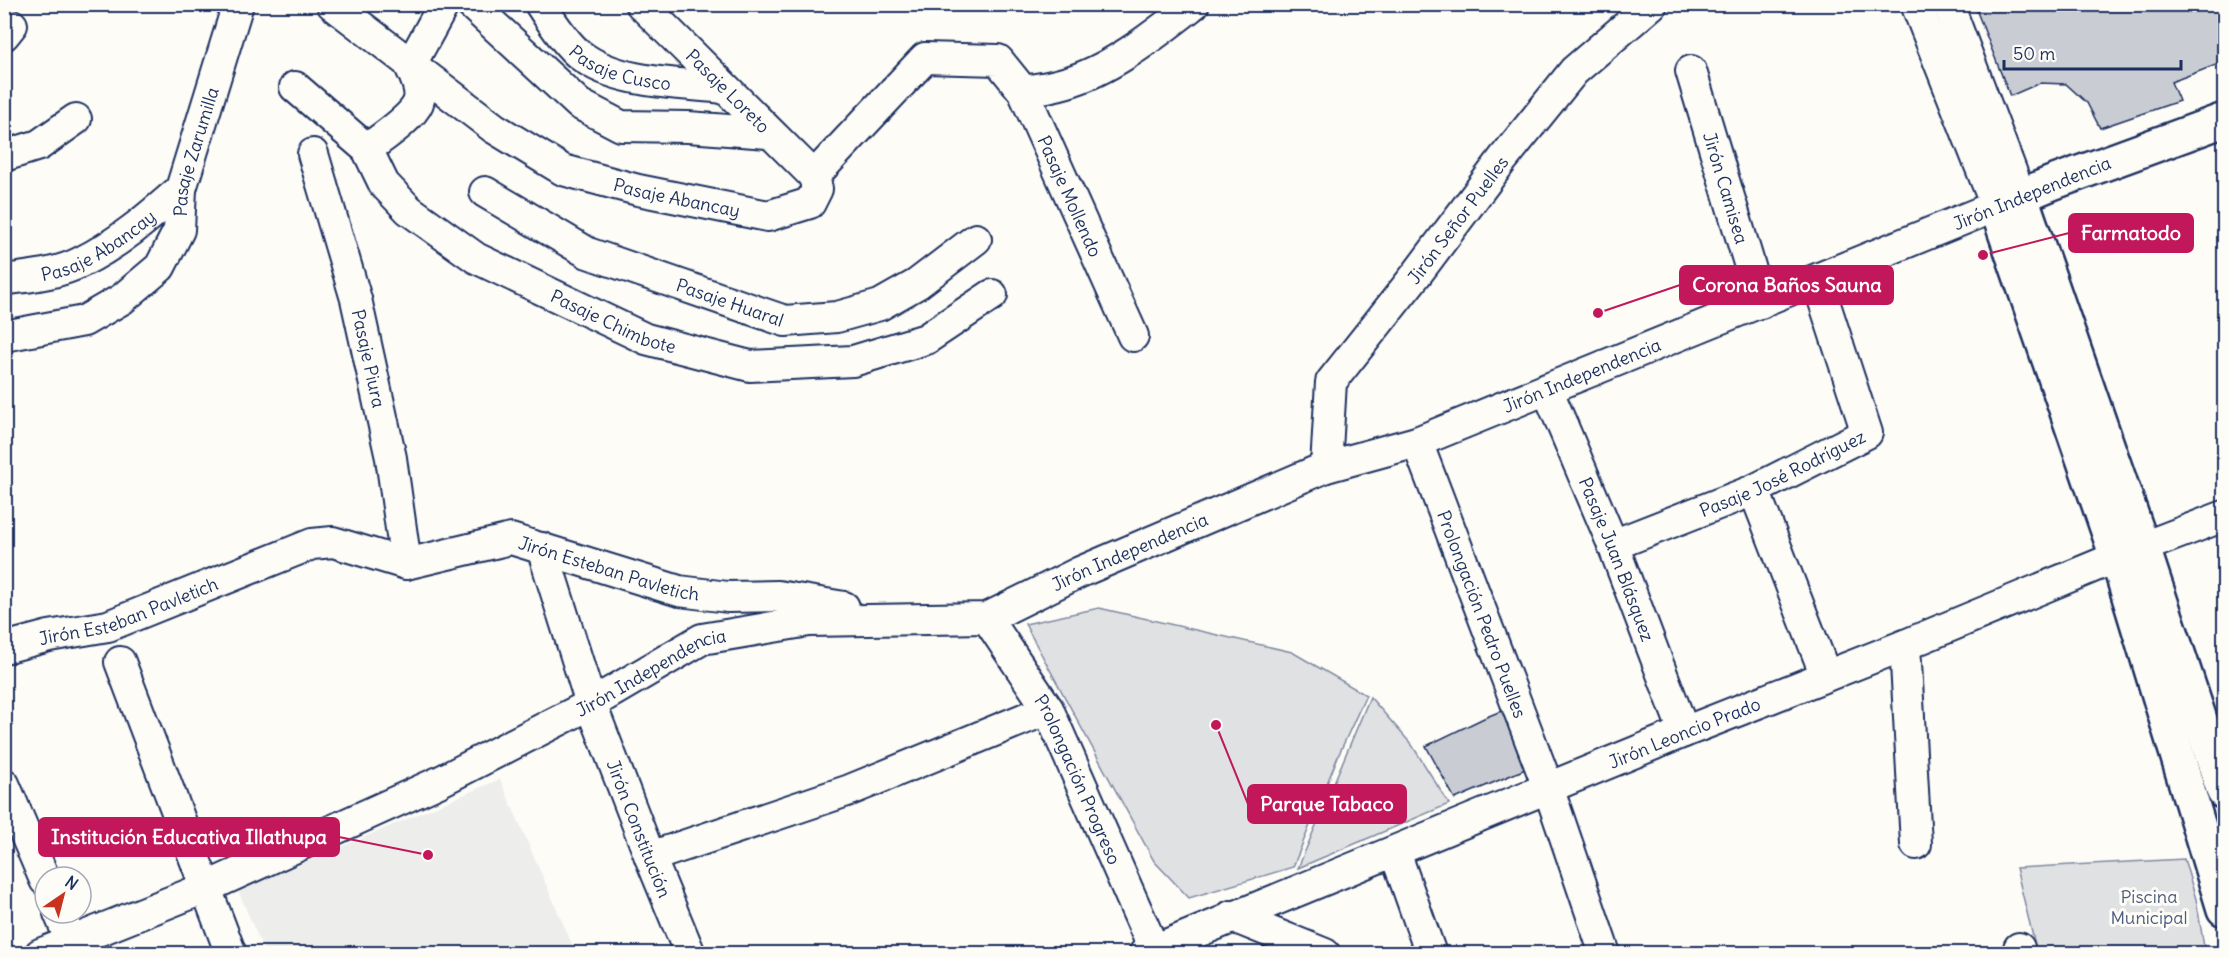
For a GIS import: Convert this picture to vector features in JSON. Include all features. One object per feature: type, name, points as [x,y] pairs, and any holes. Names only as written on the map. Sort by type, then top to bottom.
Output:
[{"type":"main road","name":"Jirón Independencia","points":[[2008,202],[2052,183],[2224,120]]},
{"type":"main road","points":[[2008,202],[2130,553],[2224,792]]},
{"type":"main road","points":[[2130,553],[2224,909]]},
{"type":"street","name":"Pasaje Zarumilla","points":[[4,336],[84,321],[122,299],[160,267],[179,230],[181,189],[238,4]]},
{"type":"street","name":"Pasaje Abancay","points":[[332,4],[410,66],[494,128],[564,170],[638,190],[768,216],[810,203],[818,189],[814,176]]},
{"type":"street","points":[[368,149],[409,115],[418,103],[419,87],[410,66],[444,4]]},
{"type":"street","points":[[471,4],[579,104],[621,126],[688,127],[768,133]]},
{"type":"street","name":"Pasaje Cusco","points":[[540,4],[580,55],[606,70],[630,77],[724,88]]},
{"type":"street","name":"Pasaje Loreto","points":[[641,4],[768,133],[814,176]]},
{"type":"street","points":[[1023,91],[1066,83],[1108,64],[1167,26],[1194,4]]},
{"type":"street","name":"Jirón Señor Puelles","points":[[1326,467],[1331,382],[1574,71],[1652,4]]},
{"type":"street","points":[[1916,4],[2008,202]]},
{"type":"street","points":[[1948,4],[2008,202]]},
{"type":"street","name":"Pasaje Mollendo","points":[[814,176],[925,58],[998,60],[1023,91],[1133,336]]},
{"type":"street","name":"Jirón Camisea","points":[[1691,71],[1761,303]]},
{"type":"street","name":"Pasaje Chimbote","points":[[295,87],[368,149],[384,184],[409,210],[476,258],[646,339],[750,366],[853,361],[926,339],[992,295]]},
{"type":"street","points":[[4,156],[39,145],[76,119]]},
{"type":"street","name":"Pasaje Piura","points":[[313,154],[356,299],[391,458],[406,564]]},
{"type":"street","name":"Pasaje Abancay","points":[[4,280],[41,275],[79,263],[119,240],[181,189]]},
{"type":"street","name":"Pasaje Huaral","points":[[485,192],[588,253],[785,321],[837,317],[880,305],[917,284],[976,239]]},
{"type":"street","name":"Jirón Independencia","points":[[40,954],[205,888],[438,782],[591,704],[702,639],[809,621],[987,618],[1080,572],[1326,467],[1417,442],[2008,202]]},
{"type":"street","name":"Pasaje José Rodríguez","points":[[1613,545],[1754,490],[1868,433],[1817,280]]},
{"type":"street","name":"Pasaje Juan Blásquez","points":[[1547,389],[1613,545],[1684,732]]},
{"type":"street","name":"Prolongación Pedro Puelles","points":[[1417,442],[1548,787],[1605,954]]},
{"type":"street","points":[[1754,490],[1826,676]]},
{"type":"street","name":"Jirón Leoncio Prado","points":[[1151,952],[1231,916],[1395,852],[1548,787],[2224,516]]},
{"type":"street","name":"Jirón Esteban Pavletich","points":[[4,648],[49,636],[108,626],[312,544],[333,542],[406,564],[511,539],[680,591],[728,597],[778,596],[914,618]]},
{"type":"street","name":"Jirón Constitución","points":[[542,548],[591,704],[690,954]]},
{"type":"street","name":"Prolongación Progreso","points":[[987,618],[1048,709],[1151,952]]},
{"type":"street","points":[[1905,645],[1916,844]]},
{"type":"street","points":[[120,662],[231,954]]},
{"type":"street","points":[[650,857],[850,790],[1048,709]]},
{"type":"street","points":[[4,784],[39,865]]},
{"type":"street","points":[[1395,852],[1431,954]]},
{"type":"street","points":[[1231,916],[1325,954]]},
{"type":"street","points":[[64,925],[71,941]]},
{"type":"shaded area","points":[[500,779],[576,953],[265,953],[238,891]]},
{"type":"green space","points":[[1099,608],[1292,652],[1366,695],[1339,754],[1293,867],[1189,898],[1154,861],[1025,624]]},
{"type":"green space","points":[[1370,697],[1412,745],[1449,804],[1298,868]]},
{"type":"green space","name":"Piscina Municipal","points":[[2184,859],[2196,899],[2205,953],[2037,953],[2016,868]]},
{"type":"building","points":[[1974,4],[2224,4],[2224,62],[2171,82],[2179,101],[2100,128],[2087,103],[2066,84],[2040,83],[2010,96]]},
{"type":"building","points":[[1506,709],[1530,767],[1455,799],[1426,746]]},
{"type":"place","name":"Farmatodo","points":[[1983,255]]},
{"type":"place","name":"Corona Baños Sauna","points":[[1598,313]]},
{"type":"place","name":"Parque Tabaco","points":[[1216,725]]},
{"type":"place","name":"Institución Educativa Illathupa","points":[[428,855]]}]
